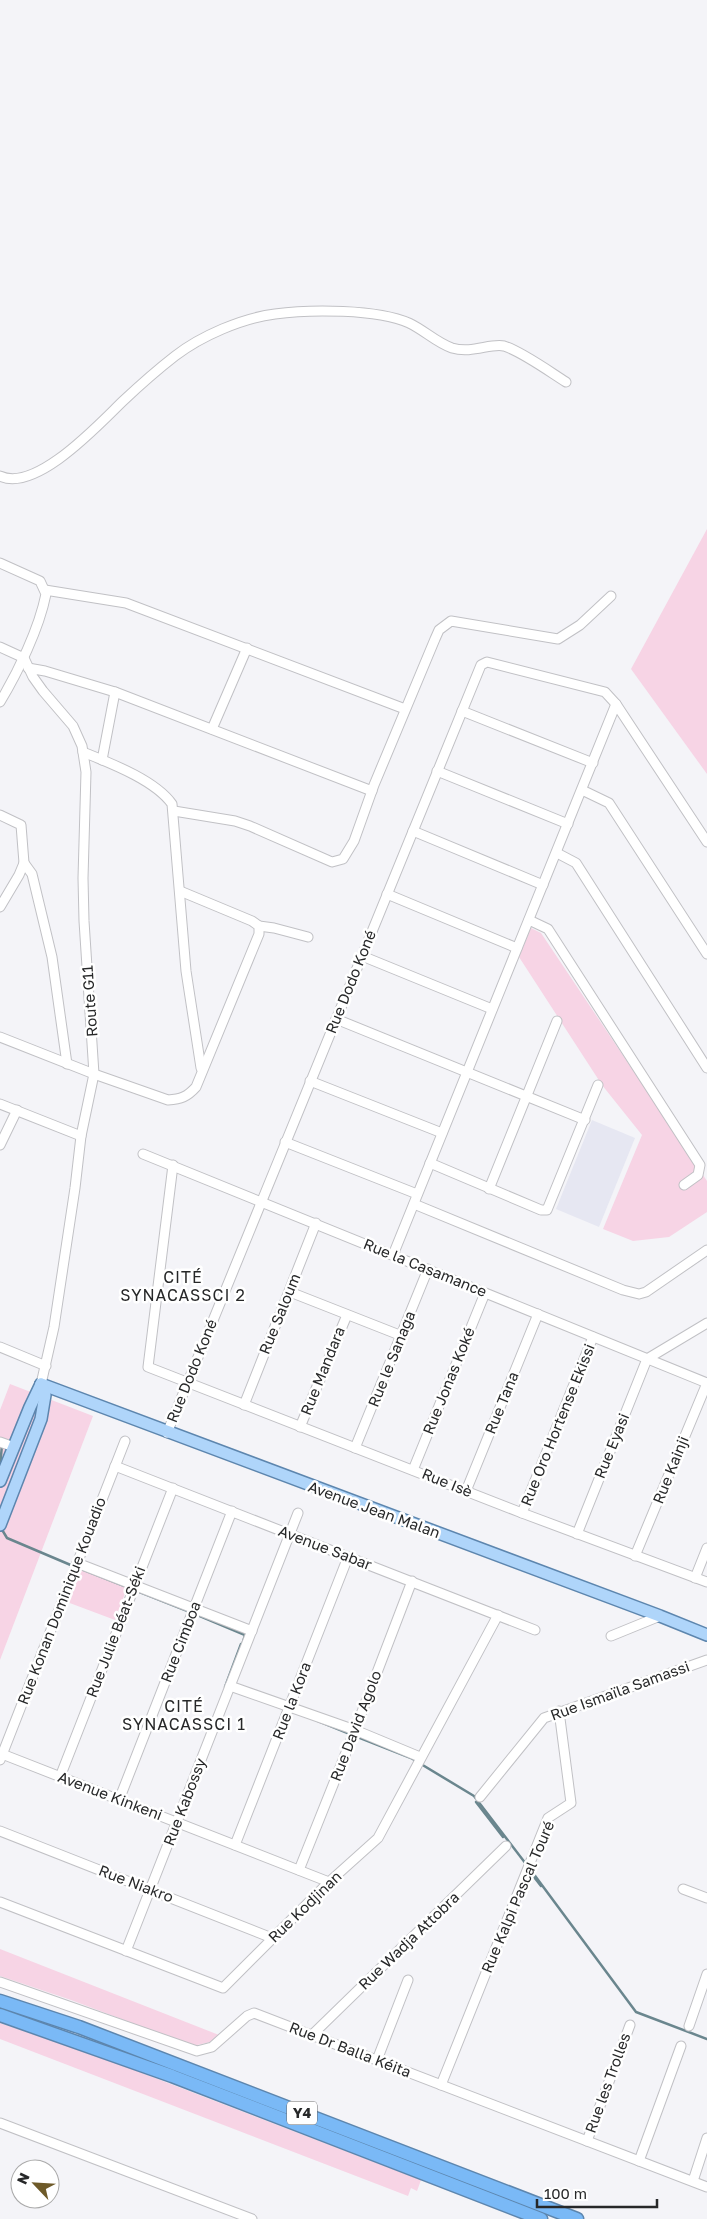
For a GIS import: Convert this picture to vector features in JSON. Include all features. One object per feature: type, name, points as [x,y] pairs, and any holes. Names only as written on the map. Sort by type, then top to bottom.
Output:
[{"type":"highway","name":"Y4","points":[[0,2001],[106,2037],[577,2219]]},
{"type":"highway","name":"Y4","points":[[0,2015],[172,2076],[540,2219]]},
{"type":"main road","name":"Avenue Jean Malan","points":[[41,1384],[166,1433],[707,1635]]},
{"type":"main road","points":[[0,1482],[41,1384]]},
{"type":"main road","points":[[0,1524],[40,1419],[45,1395],[41,1384]]},
{"type":"street","points":[[0,476],[15,478],[32,475],[49,466],[67,453],[137,388],[176,355],[223,328],[274,314],[339,312],[395,318],[410,324],[448,347],[458,350],[502,346],[566,382]]},
{"type":"street","points":[[0,562],[40,581],[45,590],[45,599],[24,658],[16,677],[0,702]]},
{"type":"street","points":[[45,590],[126,603],[404,709]]},
{"type":"street","points":[[174,811],[243,823],[332,862],[343,858],[354,841],[404,709],[439,630],[451,621],[558,639],[580,625],[611,596]]},
{"type":"street","points":[[0,647],[24,658]]},
{"type":"street","points":[[212,729],[247,648]]},
{"type":"street","name":"Route G11","points":[[24,658],[28,668],[45,694],[73,726],[83,752],[86,772],[83,878],[84,921],[94,1074],[81,1136],[75,1188],[46,1366],[41,1384]]},
{"type":"street","name":"Rue Dodo Koné","points":[[166,1433],[481,665],[487,662],[605,692],[616,704]]},
{"type":"street","points":[[28,668],[45,671],[115,692],[372,791]]},
{"type":"street","points":[[102,760],[115,692]]},
{"type":"street","points":[[393,1255],[616,704]]},
{"type":"street","points":[[616,704],[707,842]]},
{"type":"street","points":[[462,710],[593,762]]},
{"type":"street","points":[[83,752],[132,773],[161,793],[172,804],[186,971],[201,1071]]},
{"type":"street","points":[[437,771],[568,824]]},
{"type":"street","points":[[582,790],[609,803],[707,954]]},
{"type":"street","points":[[0,815],[21,825],[24,863],[0,907]]},
{"type":"street","points":[[412,831],[543,885]]},
{"type":"street","points":[[557,853],[576,863],[707,1068]]},
{"type":"street","points":[[24,863],[32,874],[52,956],[67,1064]]},
{"type":"street","points":[[180,891],[252,921],[258,926],[308,937]]},
{"type":"street","points":[[387,894],[517,948]]},
{"type":"street","points":[[529,920],[548,929],[700,1165],[698,1175],[684,1185]]},
{"type":"street","points":[[0,1037],[67,1064],[168,1100],[188,1096],[196,1087],[259,934],[258,926]]},
{"type":"street","points":[[362,956],[492,1009]]},
{"type":"street","points":[[336,1020],[527,1095],[585,1120]]},
{"type":"street","points":[[489,1188],[558,1021]]},
{"type":"street","points":[[310,1081],[442,1133]]},
{"type":"street","points":[[430,1163],[541,1210],[547,1210],[598,1085]]},
{"type":"street","points":[[0,1104],[81,1136]]},
{"type":"street","points":[[0,1145],[16,1110]]},
{"type":"street","points":[[285,1142],[417,1194]]},
{"type":"street","name":"Rue la Casamance","points":[[143,1154],[707,1383]]},
{"type":"street","name":"Rue Isè","points":[[173,1165],[148,1367],[522,1513],[707,1582]]},
{"type":"street","points":[[414,1204],[623,1290],[638,1294],[658,1286],[707,1250]]},
{"type":"street","name":"Rue Saloum","points":[[244,1404],[316,1223]]},
{"type":"street","name":"Rue le Sanaga","points":[[355,1448],[428,1269]]},
{"type":"street","points":[[290,1292],[402,1336]]},
{"type":"street","name":"Rue Jonas Koké","points":[[413,1470],[485,1293]]},
{"type":"street","name":"Rue Tana","points":[[466,1491],[538,1314]]},
{"type":"street","name":"Rue Mandara","points":[[300,1427],[347,1315]]},
{"type":"street","points":[[647,1359],[707,1323]]},
{"type":"street","name":"Rue Oro Hortense Ekissi","points":[[522,1513],[593,1337]]},
{"type":"street","points":[[0,1347],[46,1366]]},
{"type":"street","name":"Rue Eyasi","points":[[577,1534],[647,1359]]},
{"type":"street","name":"Rue Kainji","points":[[635,1556],[707,1383]]},
{"type":"street","name":"Rue Konan Dominique Kouadio","points":[[1,1757],[125,1441]]},
{"type":"street","points":[[0,1442],[14,1448]]},
{"type":"street","name":"Avenue Sabar","points":[[115,1466],[535,1630]]},
{"type":"street","name":"Rue Julie Béat-Séki","points":[[60,1777],[173,1488]]},
{"type":"street","name":"Rue Cimboa","points":[[119,1800],[232,1511]]},
{"type":"street","name":"Rue Kabossy","points":[[126,1951],[298,1513]]},
{"type":"street","points":[[695,1578],[707,1548]]},
{"type":"street","name":"Rue la Kora","points":[[235,1845],[348,1557]]},
{"type":"street","points":[[77,1563],[252,1632]]},
{"type":"street","name":"Rue David Agolo","points":[[299,1870],[356,1730],[412,1581]]},
{"type":"street","name":"Rue Kodjinan","points":[[0,1902],[221,1988],[329,1882],[378,1838],[498,1615]]},
{"type":"street","points":[[612,1636],[660,1616]]},
{"type":"street","name":"Rue Ismaïla Samassi","points":[[480,1797],[544,1718],[559,1711],[707,1660]]},
{"type":"street","points":[[230,1686],[356,1730],[420,1757]]},
{"type":"street","name":"Rue Kalpi Pascal Touré","points":[[441,2085],[548,1818],[571,1803],[559,1711]]},
{"type":"street","name":"Avenue Kinkeni","points":[[1,1757],[60,1777],[329,1882]]},
{"type":"street","name":"Rue Niakro","points":[[0,1831],[272,1938]]},
{"type":"street","name":"Rue Wadja Attobra","points":[[312,2035],[506,1846]]},
{"type":"street","points":[[682,1889],[707,1898]]},
{"type":"street","points":[[690,2026],[707,1974]]},
{"type":"street","points":[[377,2060],[408,1980]]},
{"type":"street","name":"Rue Dr Balla Kéita","points":[[0,1982],[74,2007],[189,2050],[197,2051],[212,2047],[251,2013],[707,2187]]},
{"type":"street","name":"Rue les Trolles","points":[[587,2141],[630,2025]]},
{"type":"street","points":[[639,2161],[681,2046]]},
{"type":"street","points":[[0,2122],[252,2219]]},
{"type":"street","points":[[693,2182],[707,2138]]},
{"type":"shaded area","points":[[707,529],[707,774],[631,669]]},
{"type":"shaded area","points":[[531,928],[541,933],[707,1181],[707,1212],[669,1237],[633,1241],[603,1229],[642,1135],[602,1085],[519,957]]},
{"type":"shaded area","points":[[592,1120],[635,1138],[599,1227],[556,1209]]},
{"type":"shaded area","points":[[10,1384],[93,1416],[0,1660],[0,1410]]},
{"type":"shaded area","points":[[79,1569],[127,1588],[115,1620],[67,1602]]},
{"type":"shaded area","points":[[0,1949],[219,2035],[210,2042],[193,2046],[71,2000],[0,1976]]},
{"type":"shaded area","points":[[0,2023],[90,2053],[421,2180],[417,2191],[411,2188],[408,2196],[0,2039]]},
{"type":"waterway","points":[[0,1467],[2,1445]]},
{"type":"waterway","points":[[1,1528],[7,1538],[73,1566]]},
{"type":"waterway","points":[[79,1568],[190,1612]]},
{"type":"waterway","points":[[195,1614],[245,1635],[242,1645]]},
{"type":"waterway","points":[[225,1687],[241,1644]]},
{"type":"waterway","points":[[318,1721],[350,1734]]},
{"type":"waterway","points":[[355,1736],[411,1758],[474,1796],[526,1864]]},
{"type":"waterway","points":[[476,1802],[503,1837]]},
{"type":"waterway","points":[[530,1869],[636,2012],[707,2039]]},
{"type":"waterway","points":[[534,1877],[541,1886]]},
{"type":"district","name":"CITÉ SYNACASSCI 2","points":[[183,1286]]},
{"type":"district","name":"CITÉ SYNACASSCI 1","points":[[184,1715]]}]
